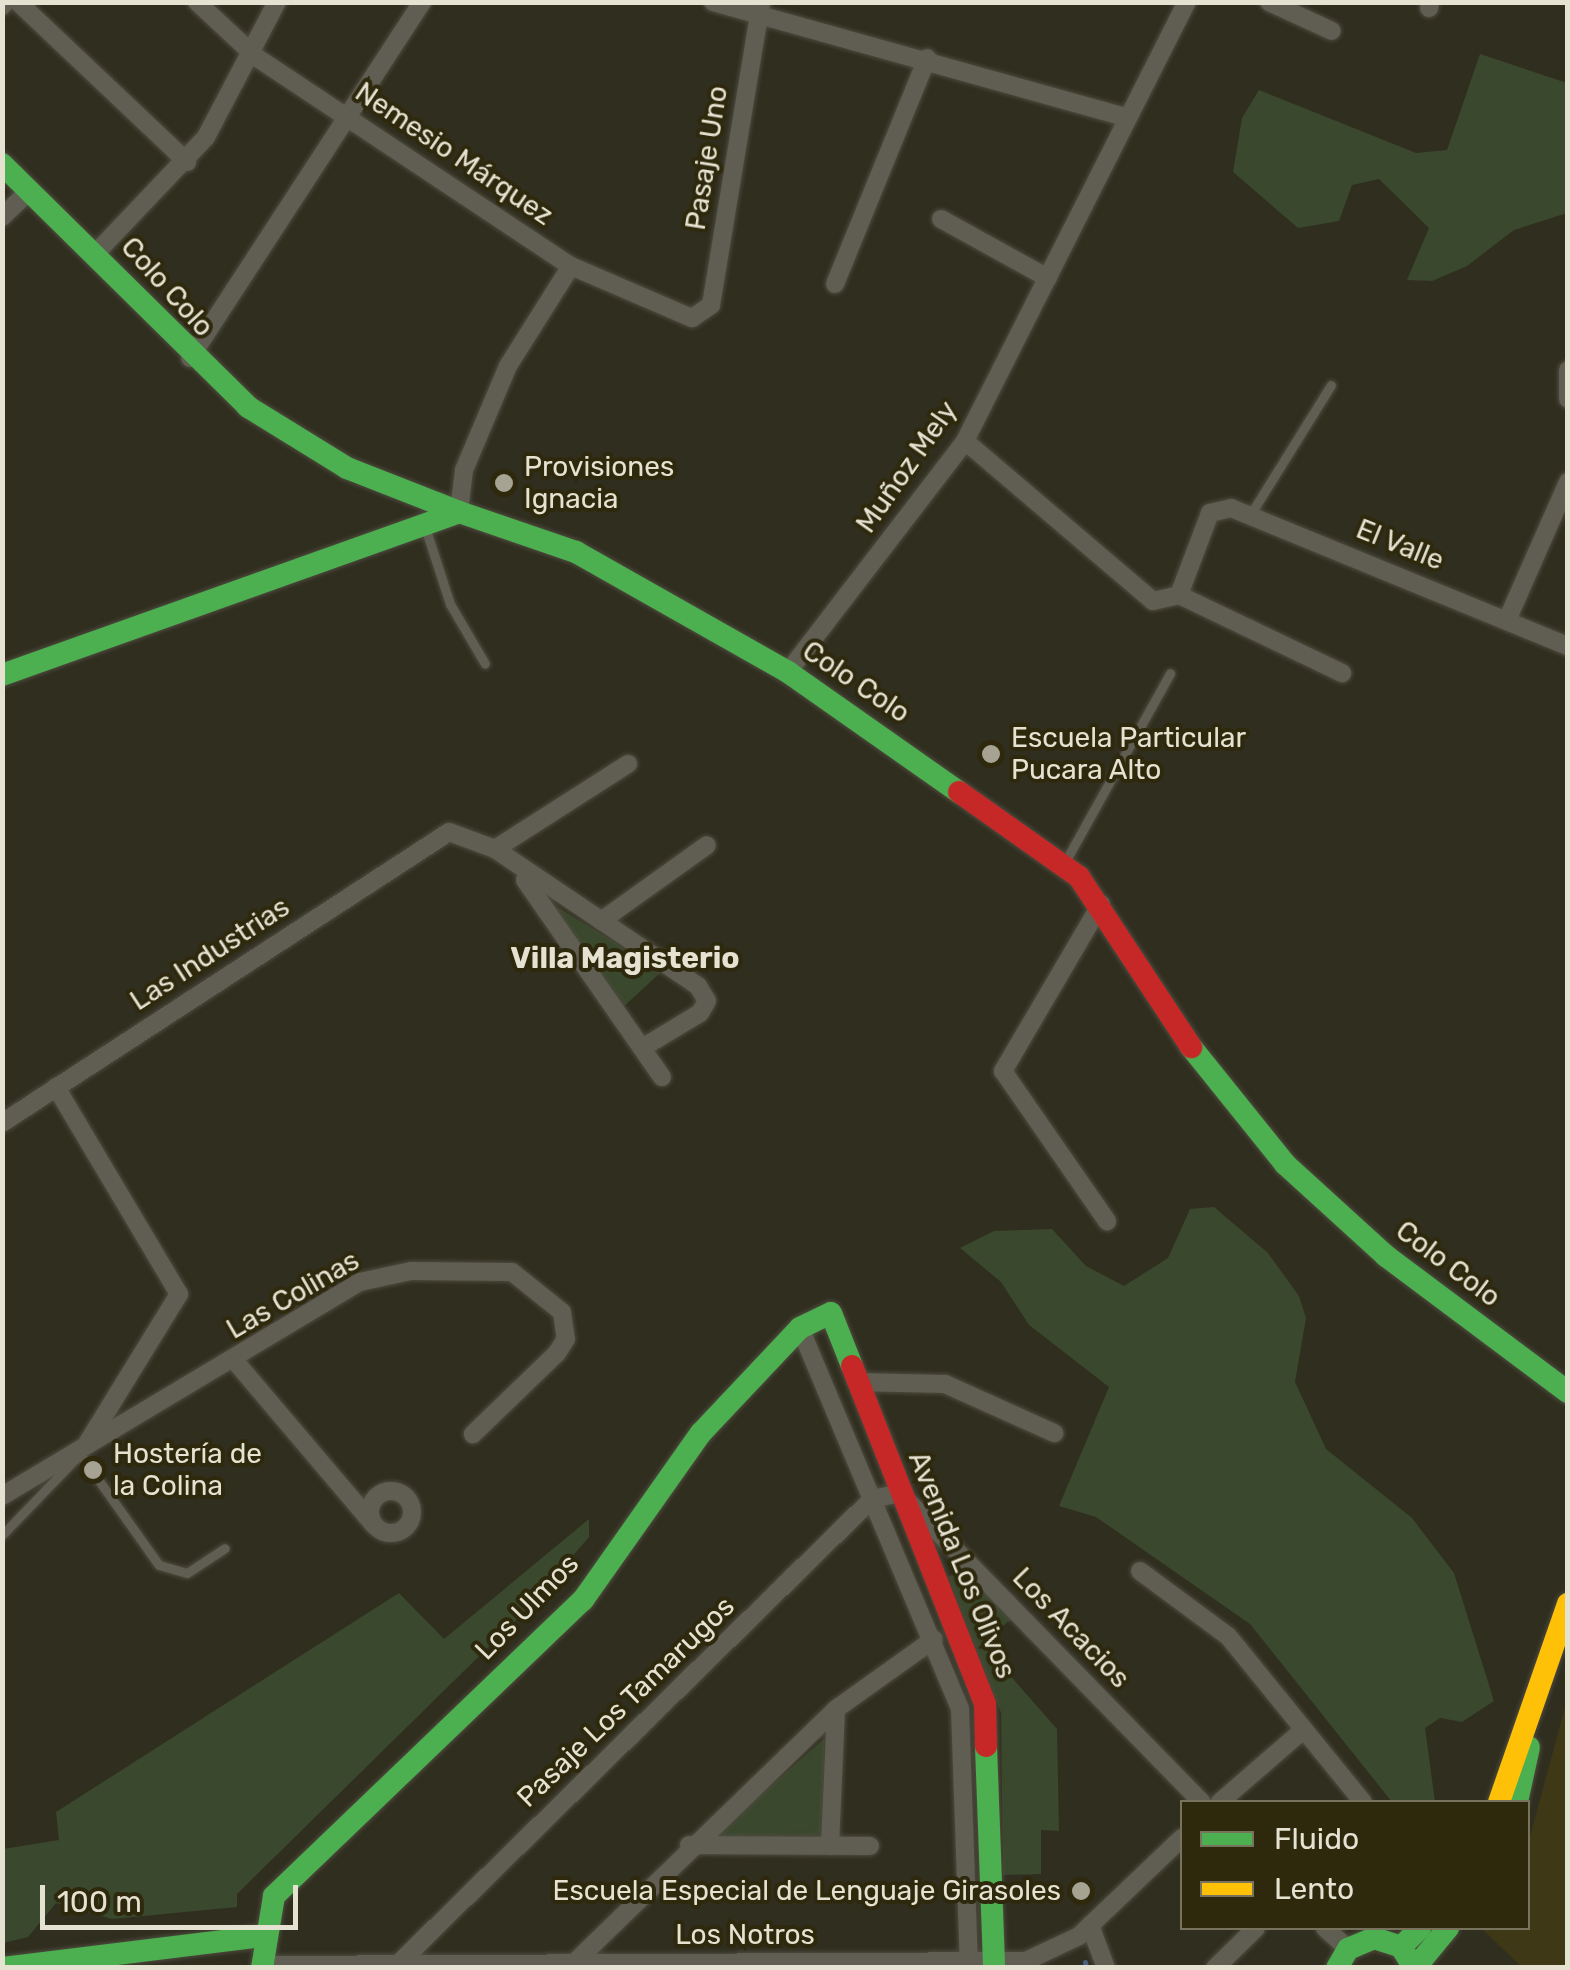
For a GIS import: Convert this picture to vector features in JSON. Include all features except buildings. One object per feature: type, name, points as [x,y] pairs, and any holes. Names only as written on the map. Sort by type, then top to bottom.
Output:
[{"type":"main road","name":"Colo Colo","points":[[2,164],[96,253],[190,358],[312,449],[459,512],[576,552],[788,672],[1063,864],[1101,904],[1198,1058],[1285,1164],[1386,1256],[1568,1392]]},
{"type":"main road","points":[[2,676],[459,512]]},
{"type":"main road","name":"Los Ulmos","points":[[262,1936],[274,1896],[583,1600],[674,1466],[800,1328],[831,1313]]},
{"type":"main road","name":"Avenida Los Olivos","points":[[831,1313],[990,1728],[994,1965]]},
{"type":"main road","points":[[1500,1800],[1532,1684],[1568,1604]]},
{"type":"main road","points":[[1518,1800],[1568,1635]]},
{"type":"main road","points":[[1401,1947],[1418,1930]]},
{"type":"main road","points":[[1342,1958],[1374,1938],[1401,1947],[1415,1968],[1446,1930]]},
{"type":"main road","points":[[3,1968],[262,1936],[262,1966]]},
{"type":"street","points":[[18,2],[187,162]]},
{"type":"street","name":"Nemesio Márquez","points":[[197,2],[256,57],[571,266],[698,318]]},
{"type":"street","points":[[96,253],[187,162],[256,57],[277,2]]},
{"type":"street","points":[[190,358],[422,2]]},
{"type":"street","points":[[713,2],[820,26],[1125,117]]},
{"type":"street","name":"Muñoz Mely","points":[[788,672],[965,441],[1125,117],[1188,2]]},
{"type":"street","points":[[1269,2],[1332,31]]},
{"type":"street","name":"Pasaje Uno","points":[[698,318],[711,305],[759,11]]},
{"type":"street","points":[[835,284],[926,58]]},
{"type":"street","points":[[2,217],[30,190]]},
{"type":"street","points":[[941,219],[1048,278]]},
{"type":"street","points":[[459,512],[464,470],[508,366],[571,266]]},
{"type":"street","points":[[1568,370],[1568,399]]},
{"type":"street","points":[[965,441],[1146,598],[1180,595],[1342,673]]},
{"type":"street","points":[[1508,618],[1568,482]]},
{"type":"street","name":"El Valle","points":[[1180,595],[1210,513],[1250,514],[1568,646]]},
{"type":"street","points":[[628,764],[495,849],[522,876],[662,1077]]},
{"type":"street","name":"Las Industrias","points":[[2,1123],[449,832],[495,849]]},
{"type":"street","points":[[601,921],[707,845]]},
{"type":"street","points":[[522,876],[601,921],[708,1001],[642,1048]]},
{"type":"street","points":[[1101,904],[1003,1070],[1107,1221]]},
{"type":"street","name":"Las Colinas","points":[[56,1087],[179,1294],[80,1454]]},
{"type":"street","name":"Las Colinas","points":[[2,1496],[381,1276],[512,1272],[562,1312],[566,1339],[473,1434]]},
{"type":"street","name":"Avenida Los Olivos","points":[[800,1328],[934,1639],[968,1757],[969,1965]]},
{"type":"street","points":[[234,1360],[374,1525]]},
{"type":"street","points":[[856,1382],[944,1384],[1054,1433]]},
{"type":"street","points":[[872,1499],[900,1493]]},
{"type":"street","name":"Los Acacios","points":[[900,1493],[1200,1800]]},
{"type":"street","name":"Pasaje Los Tamarugos","points":[[397,1965],[872,1499]]},
{"type":"street","points":[[1140,1571],[1228,1636],[1362,1800]]},
{"type":"street","points":[[575,1962],[689,1845],[836,1709],[934,1639]]},
{"type":"street","points":[[830,1846],[836,1709]]},
{"type":"street","points":[[1222,1800],[1302,1730]]},
{"type":"street","name":"Los Notros","points":[[262,1966],[575,1962],[994,1965],[1042,1957],[1090,1926],[1180,1840]]},
{"type":"street","points":[[689,1845],[870,1846]]},
{"type":"street","points":[[1090,1926],[1106,1968]]},
{"type":"street","points":[[1215,1968],[1254,1930]]},
{"type":"street","points":[[1326,1930],[1342,1958]]},
{"type":"lane","points":[[1250,514],[1331,385]]},
{"type":"lane","points":[[424,524],[450,604],[486,664]]},
{"type":"lane","points":[[1063,864],[1170,672]]},
{"type":"lane","points":[[2,1535],[80,1454],[159,1565],[186,1573],[225,1548]]},
{"type":"shaded area","points":[[1567,1700],[1567,1967],[1522,1967],[1483,1930],[1530,1930],[1530,1837]]},
{"type":"green space","points":[[1480,54],[1567,83],[1567,213],[1514,230],[1467,266],[1432,281],[1407,280],[1429,228],[1379,179],[1352,185],[1339,221],[1298,228],[1233,172],[1242,118],[1259,90],[1416,153],[1447,150]]},
{"type":"green space","points":[[552,904],[615,942],[660,973],[622,1008]]},
{"type":"green space","points":[[1214,1207],[1268,1253],[1299,1296],[1306,1318],[1295,1382],[1326,1449],[1412,1518],[1454,1573],[1494,1701],[1462,1722],[1440,1718],[1425,1728],[1435,1800],[1390,1800],[1250,1624],[1096,1517],[1059,1506],[1109,1387],[1029,1325],[1001,1282],[960,1248],[994,1231],[1052,1229],[1086,1266],[1124,1286],[1168,1258],[1190,1209]]},
{"type":"green space","points":[[589,1519],[589,1537],[527,1609],[237,1894],[237,1907],[112,1919],[56,1903],[28,1937],[3,1943],[3,1849],[59,1840],[56,1812],[399,1593],[444,1639]]},
{"type":"green space","points":[[964,1568],[1012,1619],[996,1631],[1007,1672],[1057,1729],[1059,1831],[1041,1830],[1041,1874],[1003,1875],[1001,1713],[948,1577]]},
{"type":"green space","points":[[825,1738],[822,1836],[714,1836]]},
{"type":"waterway","points":[[1085,1962],[1086,1968]]},
{"type":"traffic: fast","points":[[2,164],[248,407],[347,468],[459,512]]},
{"type":"traffic: fast","points":[[2,675],[459,512],[576,552],[788,672],[959,792]]},
{"type":"traffic: fast","points":[[1191,1047],[1285,1164],[1386,1256],[1568,1392]]},
{"type":"traffic: fast","points":[[262,1968],[274,1896],[583,1600],[701,1433],[800,1328],[831,1313],[852,1366]]},
{"type":"traffic: fast","points":[[986,1746],[994,1968]]},
{"type":"traffic: fast","points":[[1517,1800],[1529,1747]]},
{"type":"traffic: fast","points":[[1401,1947],[1418,1930]]},
{"type":"traffic: fast","points":[[1415,1968],[1446,1930]]},
{"type":"traffic: fast","points":[[3,1968],[262,1936]]},
{"type":"traffic: fast","points":[[1337,1968],[1348,1949],[1374,1938],[1401,1947],[1414,1968]]},
{"type":"traffic: slow","points":[[1500,1800],[1568,1604]]},
{"type":"traffic: jam","points":[[959,792],[1079,877],[1191,1047]]},
{"type":"traffic: jam","points":[[852,1366],[985,1704],[986,1746]]},
{"type":"place","name":"Provisiones Ignacia","points":[[504,483]]},
{"type":"place","name":"Escuela Particular Pucara Alto","points":[[991,754]]},
{"type":"place","name":"Hostería de la Colina","points":[[93,1470]]},
{"type":"place","name":"Escuela Especial de Lenguaje Girasoles","points":[[1081,1891]]},
{"type":"district","name":"Villa Magisterio","points":[[625,958]]}]
